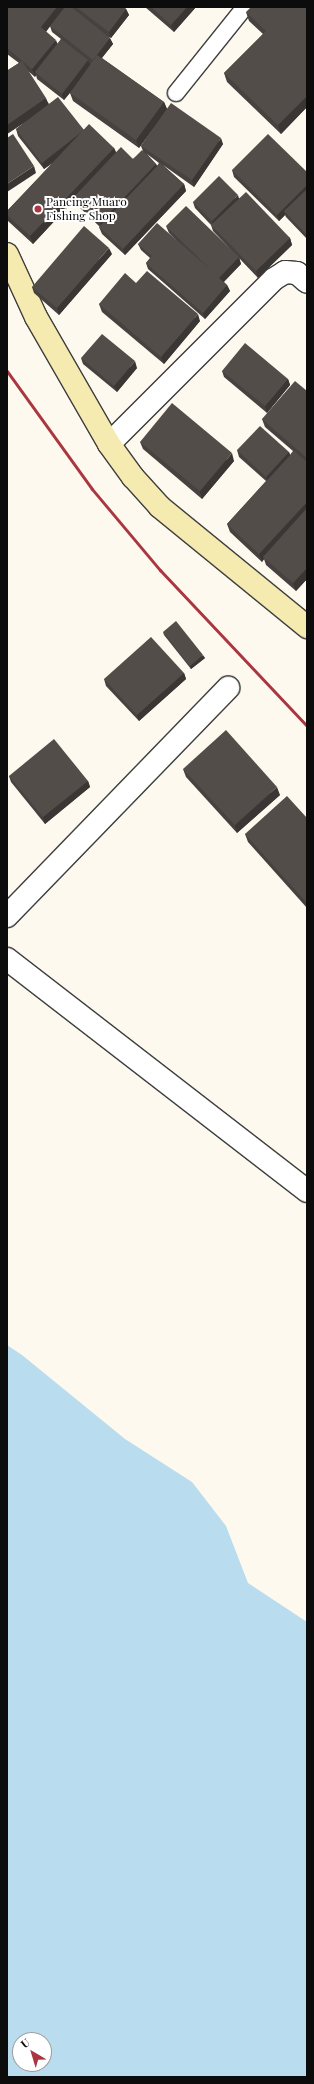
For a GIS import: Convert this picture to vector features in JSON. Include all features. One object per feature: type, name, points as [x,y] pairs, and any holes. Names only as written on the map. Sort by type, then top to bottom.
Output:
[{"type":"street","points":[[7,254],[36,317],[109,444],[160,507],[307,627]]},
{"type":"street","points":[[109,444],[274,279],[285,272],[297,273],[307,282]]},
{"type":"street","points":[[7,916],[228,688]]},
{"type":"street","points":[[7,959],[307,1191]]},
{"type":"lane","points":[[176,93],[245,7]]},
{"type":"water","points":[[7,1345],[22,1355],[125,1439],[192,1482],[226,1526],[248,1583],[307,1622],[307,2077],[7,2077]]},
{"type":"building","points":[[7,7],[57,7],[41,27],[56,40],[32,69],[7,48]]},
{"type":"building","points":[[65,7],[71,7],[110,38],[93,60],[50,26]]},
{"type":"building","points":[[76,7],[124,7],[126,9],[109,32]]},
{"type":"building","points":[[151,7],[187,7],[171,25]]},
{"type":"building","points":[[251,7],[307,7],[307,96],[278,125],[224,73],[266,31],[246,12]]},
{"type":"building","points":[[61,39],[88,60],[62,94],[35,72]]},
{"type":"building","points":[[97,55],[164,102],[136,140],[70,93]]},
{"type":"building","points":[[22,61],[46,98],[7,125],[7,69],[8,70]]},
{"type":"building","points":[[58,97],[84,130],[42,163],[16,129]]},
{"type":"building","points":[[171,103],[221,138],[192,180],[141,146]]},
{"type":"building","points":[[89,124],[114,148],[30,236],[7,215],[7,211]]},
{"type":"building","points":[[13,134],[34,166],[7,184],[7,138]]},
{"type":"building","points":[[268,134],[307,172],[307,185],[277,215],[232,170]]},
{"type":"building","points":[[121,147],[133,159],[142,150],[156,164],[100,223],[73,198]]},
{"type":"building","points":[[160,163],[184,184],[123,249],[99,227]]},
{"type":"building","points":[[219,176],[238,195],[212,221],[193,202]]},
{"type":"building","points":[[307,189],[307,235],[284,211]]},
{"type":"building","points":[[246,192],[290,238],[256,271],[211,225]]},
{"type":"building","points":[[186,206],[239,257],[219,278],[227,285],[203,313],[146,263],[152,256],[138,244],[157,223],[212,271],[166,226]]},
{"type":"building","points":[[84,226],[109,248],[57,308],[32,287]]},
{"type":"building","points":[[147,271],[198,314],[161,357],[99,304],[125,273],[136,283]]},
{"type":"building","points":[[102,334],[135,361],[114,386],[81,358]]},
{"type":"building","points":[[245,343],[288,379],[265,406],[222,371]]},
{"type":"building","points":[[295,381],[307,391],[307,458],[262,419]]},
{"type":"building","points":[[172,403],[232,453],[200,491],[140,442]]},
{"type":"building","points":[[260,426],[289,452],[266,477],[237,450]]},
{"type":"building","points":[[294,451],[307,462],[307,502],[259,554],[227,524]]},
{"type":"building","points":[[307,508],[307,568],[293,583],[263,557]]},
{"type":"building","points":[[176,621],[203,655],[190,666],[163,632]]},
{"type":"building","points":[[151,637],[184,673],[137,715],[104,679]]},
{"type":"building","points":[[226,730],[277,787],[235,825],[183,769]]},
{"type":"building","points":[[54,739],[88,781],[43,817],[9,776]]},
{"type":"building","points":[[287,796],[307,818],[307,903],[245,834]]},
{"type":"railway","points":[[7,371],[92,489],[160,570],[307,726]]},
{"type":"place","name":"Pancing Muaro Fishing Shop","points":[[38,209]]}]
